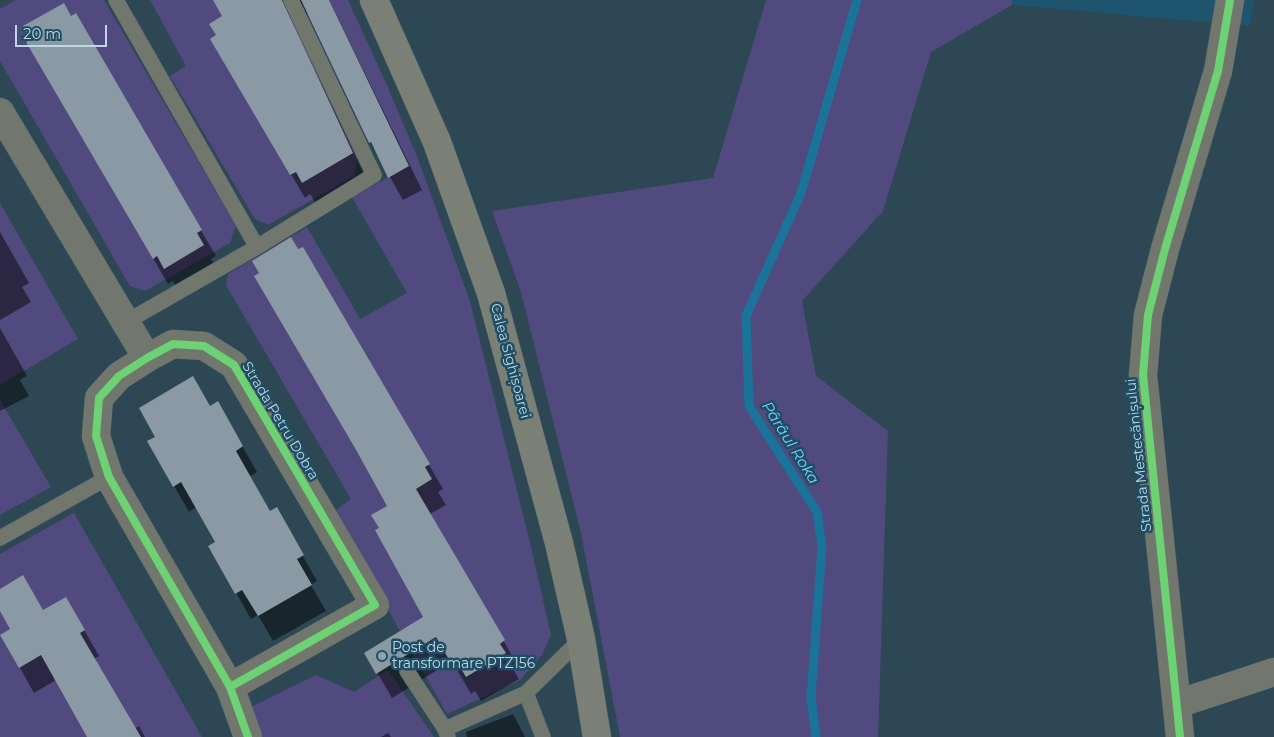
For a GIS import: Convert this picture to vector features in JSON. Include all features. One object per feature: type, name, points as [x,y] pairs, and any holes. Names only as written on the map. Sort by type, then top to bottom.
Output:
[{"type":"main road","name":"Calea Sighișoarei","points":[[374,0],[437,142],[491,293],[559,543],[581,639],[597,737]]},
{"type":"street","name":"Strada Mestecănișului","points":[[1180,737],[1143,375],[1148,315],[1165,250],[1218,71],[1230,0]]},
{"type":"street","points":[[0,112],[148,358]]},
{"type":"street","name":"Strada Petru Dobra","points":[[230,687],[375,605],[234,365],[204,346],[173,344],[120,376],[99,398],[96,436],[109,477],[230,687],[248,737]]},
{"type":"street","points":[[1177,704],[1274,672]]},
{"type":"lane","points":[[116,0],[257,246]]},
{"type":"lane","points":[[126,322],[374,175],[291,0]]},
{"type":"lane","points":[[0,538],[109,477]]},
{"type":"lane","points":[[407,671],[447,733],[526,693],[581,639]]},
{"type":"lane","points":[[526,693],[543,737]]},
{"type":"shaded area","points":[[16,0],[104,0],[236,226],[230,243],[145,291],[130,286],[0,61],[0,9]]},
{"type":"shaded area","points":[[150,0],[283,0],[357,159],[354,176],[268,225],[255,219],[170,76],[186,66]]},
{"type":"shaded area","points":[[329,0],[348,0],[418,159],[470,301],[551,635],[542,655],[520,680],[447,714],[333,512],[351,499],[226,285],[228,274],[307,227],[360,319],[407,293],[352,197],[409,166]]},
{"type":"shaded area","points":[[766,0],[1012,0],[1012,5],[931,52],[883,211],[802,301],[816,376],[888,431],[878,737],[620,737],[581,533],[521,292],[492,211],[713,178]]},
{"type":"shaded area","points":[[1012,0],[1254,0],[1250,26],[1012,5]]},
{"type":"shaded area","points":[[0,203],[78,339],[0,385]]},
{"type":"shaded area","points":[[0,400],[51,487],[0,515]]},
{"type":"shaded area","points":[[74,513],[202,737],[0,737],[0,554]]},
{"type":"shaded area","points":[[388,670],[434,737],[262,737],[247,709],[316,675],[354,692]]},
{"type":"building","points":[[213,0],[282,0],[353,153],[302,183],[296,172],[290,175],[210,39],[216,35],[209,24],[222,16]]},
{"type":"building","points":[[301,0],[329,0],[409,166],[388,178],[371,142],[369,143]]},
{"type":"building","points":[[64,3],[71,16],[76,13],[202,230],[197,233],[204,245],[164,269],[157,256],[153,259],[26,42],[31,39],[23,26]]},
{"type":"building","points":[[291,237],[298,249],[303,247],[430,464],[425,467],[432,479],[416,489],[505,640],[500,644],[506,653],[466,677],[460,667],[455,670],[436,637],[376,674],[364,653],[423,617],[375,530],[379,528],[371,515],[387,506],[254,276],[259,273],[252,261]]},
{"type":"building","points":[[193,376],[210,406],[218,401],[243,446],[236,451],[270,511],[277,507],[304,555],[297,559],[312,585],[258,616],[242,590],[235,594],[208,546],[215,542],[181,482],[173,487],[147,441],[155,437],[139,408]]},
{"type":"building","points":[[23,575],[43,610],[66,597],[85,630],[80,633],[141,737],[87,737],[41,655],[19,668],[0,635],[10,629],[0,611],[0,589]]},
{"type":"waterway","name":"Pârâul Roka","points":[[816,737],[811,697],[822,546],[817,512],[749,406],[746,316],[801,193],[857,0]]},
{"type":"cycle path","points":[[1180,737],[1143,375],[1148,315],[1165,249],[1218,71],[1230,0]]},
{"type":"cycle path","points":[[230,687],[375,605],[234,365],[204,346],[173,344],[119,376],[99,398],[96,436],[109,477],[230,687],[248,737]]},
{"type":"place","name":"Post de transformare PTZ156","points":[[382,656]]}]
